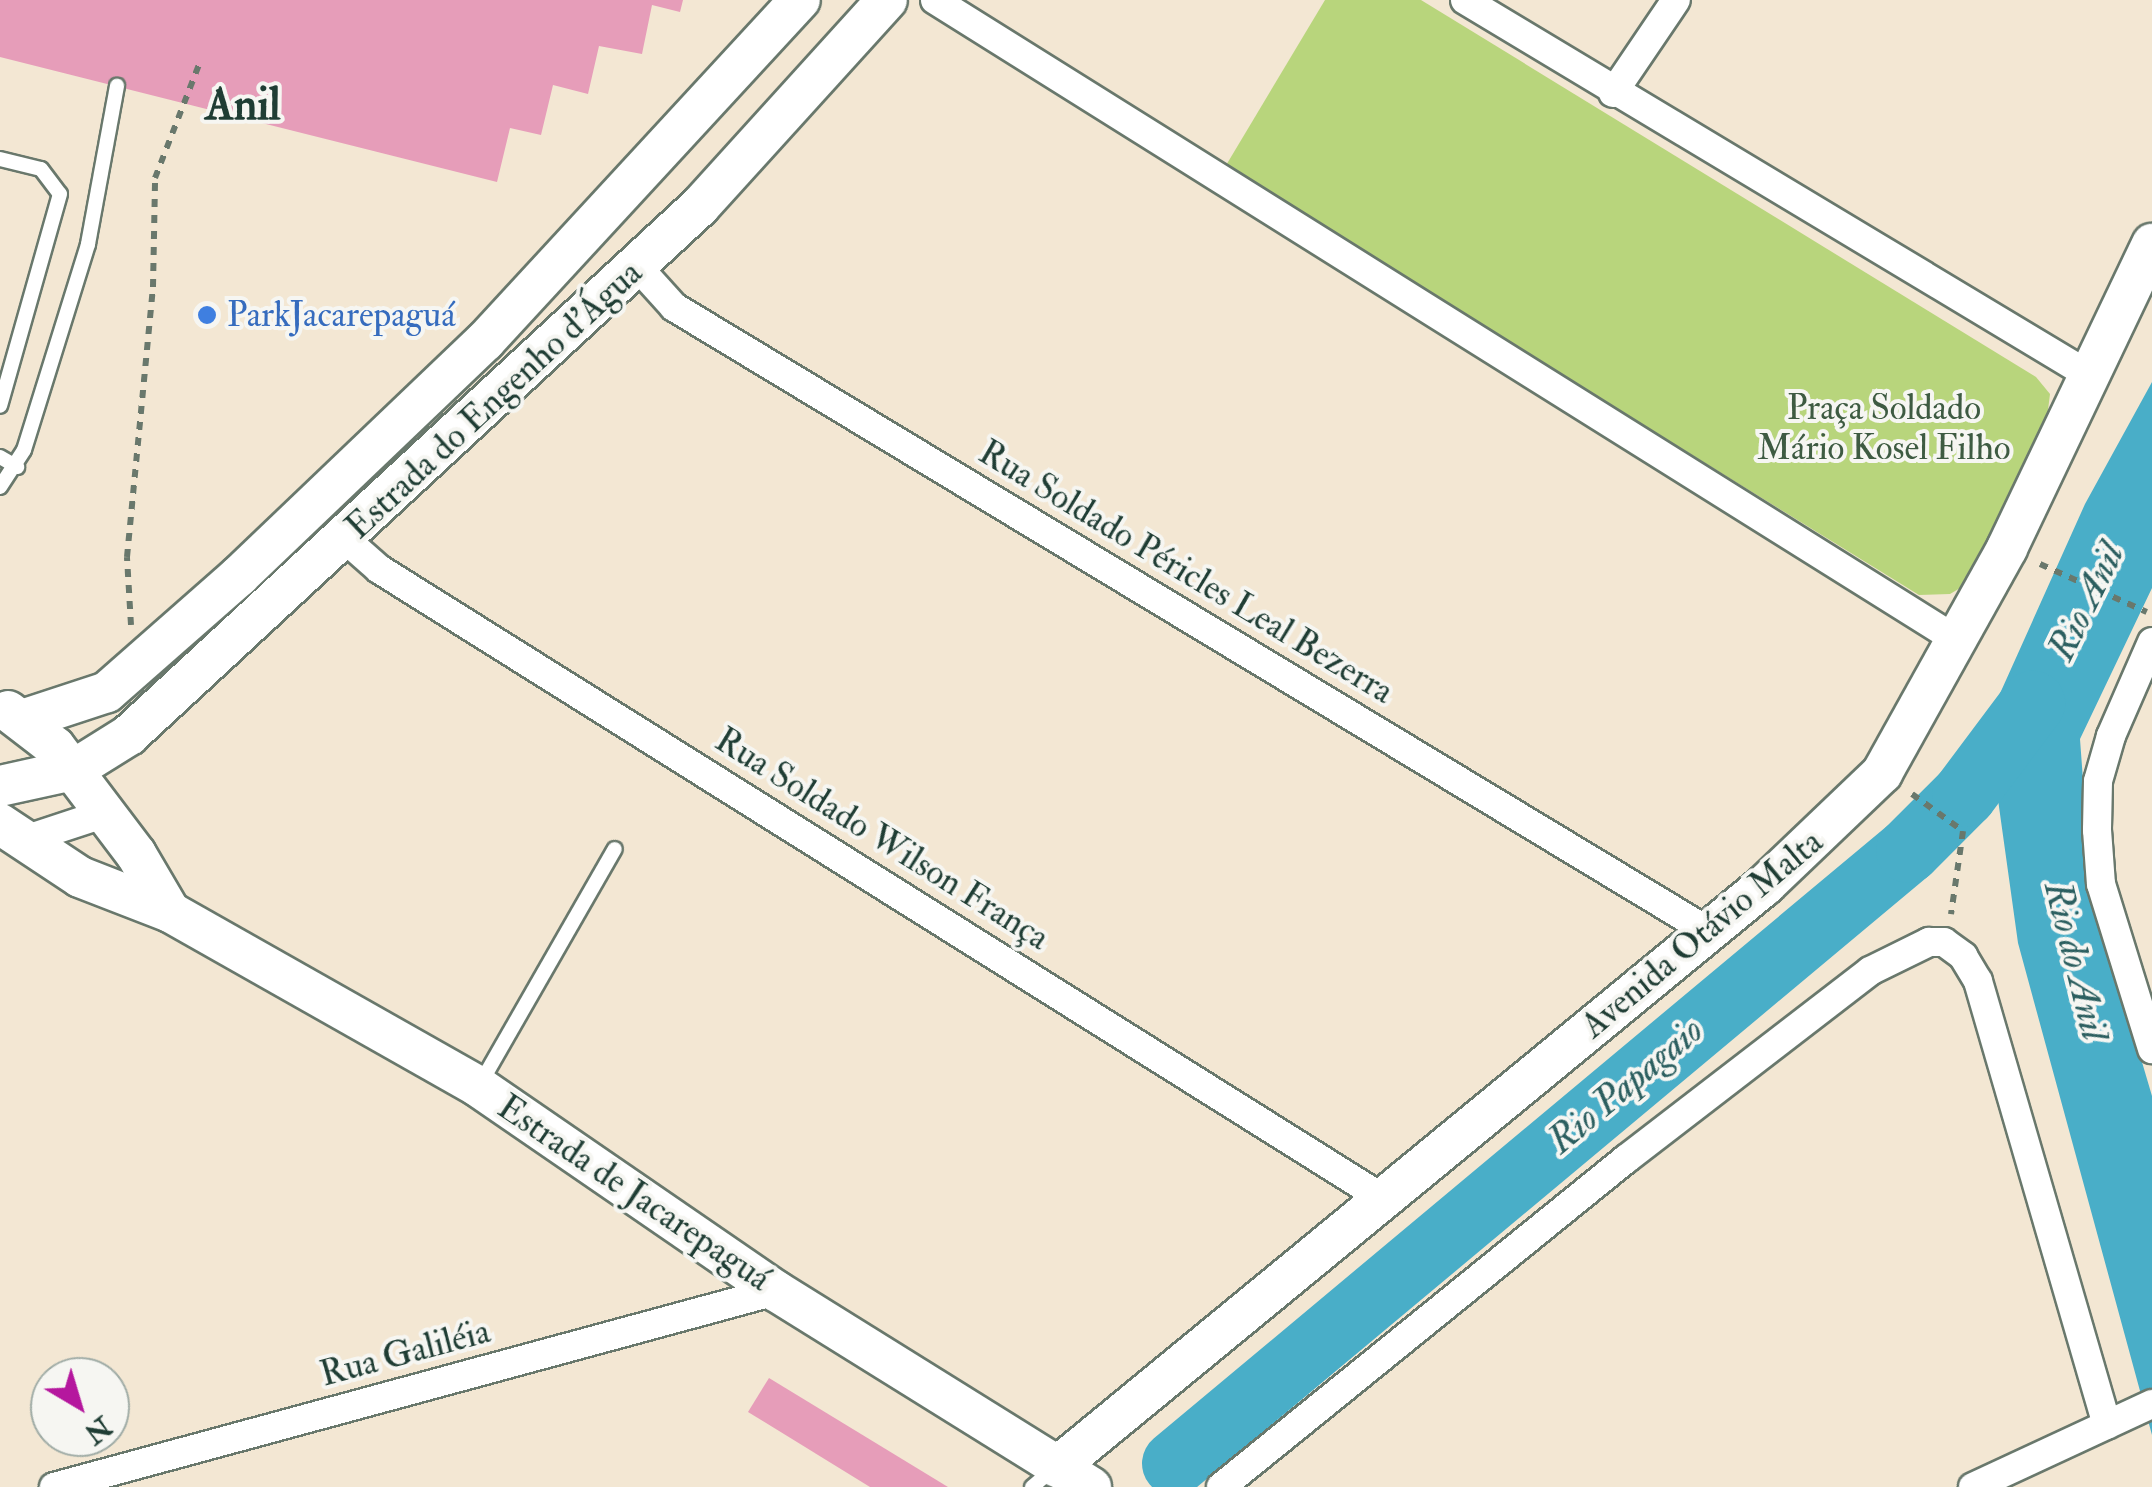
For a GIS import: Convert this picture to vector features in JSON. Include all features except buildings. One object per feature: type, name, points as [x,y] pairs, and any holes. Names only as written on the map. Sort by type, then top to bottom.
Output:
[{"type":"street","name":"Estrada do Engenho d'Água","points":[[11,713],[91,700],[133,671],[485,341],[800,0]]},
{"type":"street","name":"Estrada do Engenho d'Água","points":[[73,770],[129,734],[637,266],[888,0]]},
{"type":"street","points":[[935,0],[1957,640]]},
{"type":"street","points":[[1465,0],[2089,375]]},
{"type":"street","points":[[1613,92],[1676,0]]},
{"type":"street","name":"Avenida Otávio Malta","points":[[1060,1480],[1382,1198],[1827,832],[1882,774],[1957,640],[2152,244]]},
{"type":"street","name":"Rua Soldado Péricles Leal Bezerra","points":[[637,266],[674,307],[1706,930]]},
{"type":"street","name":"Rua Soldado Wilson França","points":[[345,539],[380,569],[1382,1198]]},
{"type":"street","points":[[2152,642],[2142,684],[2098,781],[2101,884],[2152,1049]]},
{"type":"street","name":"Estrada de Jacarepaguá","points":[[11,713],[73,770],[170,912]]},
{"type":"street","points":[[0,786],[73,770]]},
{"type":"street","points":[[12,832],[106,813]]},
{"type":"street","name":"Estrada de Jacarepaguá","points":[[12,832],[118,897],[170,912],[479,1087],[1060,1480]]},
{"type":"street","points":[[1221,1487],[1870,971],[1905,950],[1944,942],[1978,980],[2107,1425]]},
{"type":"street","name":"Rua Galiléia","points":[[54,1487],[776,1291]]},
{"type":"street","points":[[1973,1487],[2144,1407]]},
{"type":"lane","points":[[0,487],[17,467],[88,244],[117,86]]},
{"type":"lane","points":[[0,159],[41,169],[60,194],[0,406]]},
{"type":"lane","points":[[0,457],[17,467]]},
{"type":"lane","points":[[479,1087],[615,849]]},
{"type":"path","points":[[133,671],[127,557],[153,287],[155,178],[200,62]]},
{"type":"path","points":[[2052,570],[2150,613]]},
{"type":"path","points":[[1917,797],[1964,831],[1957,890]]},
{"type":"green space","name":"Praça Soldado Mário Kosel Filho","points":[[1325,0],[1421,0],[2036,377],[2050,394],[2047,418],[1972,581],[1950,594],[1919,595],[1225,167]]},
{"type":"water","points":[[2152,382],[2152,588],[2080,739],[2091,889],[2152,1096],[2152,1435],[2018,943],[1994,771],[1979,772],[1993,709],[2085,504]]},
{"type":"waterway","name":"Rio Papagaio","points":[[1174,1463],[1908,850],[1964,794],[2032,703]]},
{"type":"place","name":"ParkJacarepaguá","points":[[207,315]]},
{"type":"district","name":"Anil","points":[[243,106]]},
{"type":"water label","name":"Rio Anil","points":[[2087,602]]},
{"type":"water label","name":"Rio do Anil","points":[[2075,961]]}]
